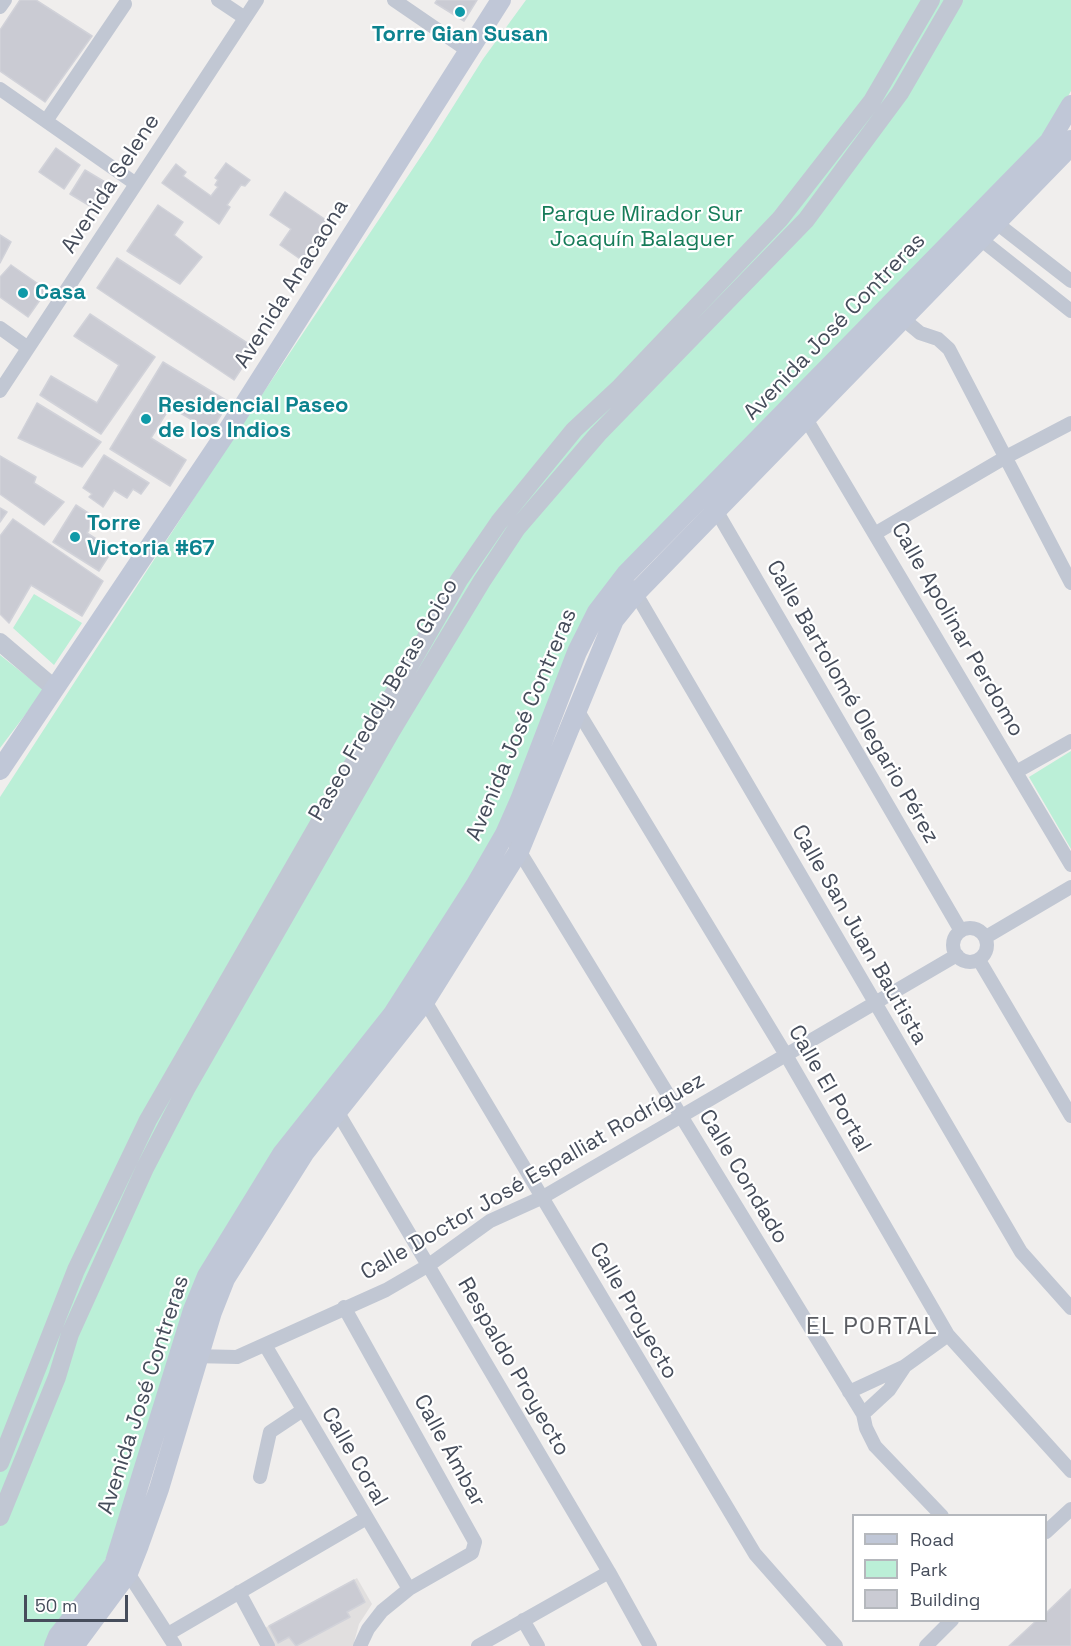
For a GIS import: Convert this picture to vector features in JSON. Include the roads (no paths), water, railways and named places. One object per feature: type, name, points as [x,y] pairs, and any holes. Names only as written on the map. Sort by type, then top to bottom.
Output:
[{"type":"main road","name":"Avenida Anacaona","points":[[0,770],[145,558],[501,0]]},
{"type":"main road","name":"Avenida José Contreras","points":[[989,217],[1049,142],[1071,105]]},
{"type":"main road","name":"Avenida José Contreras","points":[[54,1646],[58,1636],[114,1565],[189,1355],[225,1279],[286,1179],[336,1112],[425,1001],[520,849],[614,620],[711,502],[989,217],[1068,151]]},
{"type":"main road","name":"Avenida José Contreras","points":[[74,1646],[128,1573],[159,1489],[207,1276],[256,1193],[296,1136],[393,1014],[414,983],[442,941],[505,834],[578,652],[597,612],[626,574],[711,502],[805,417],[902,318],[973,233]]},
{"type":"street","points":[[0,7],[5,0]]},
{"type":"street","points":[[218,0],[245,18]]},
{"type":"street","name":"Avenida Selene","points":[[0,391],[257,0]]},
{"type":"street","points":[[394,0],[467,50]]},
{"type":"street","name":"Paseo Freddy Beras Goico","points":[[0,1463],[55,1320],[108,1201],[148,1120],[280,887],[459,580],[499,522],[574,430],[620,387],[780,219],[872,102],[931,0]]},
{"type":"street","name":"Paseo Freddy Beras Goico","points":[[0,1517],[57,1377],[70,1334],[145,1168],[186,1089],[392,730],[482,581],[518,528],[598,434],[806,220],[900,93],[954,0]]},
{"type":"street","points":[[46,121],[125,4]]},
{"type":"street","points":[[0,89],[136,184]]},
{"type":"street","points":[[989,217],[1071,281]]},
{"type":"street","points":[[973,233],[1071,311]]},
{"type":"street","points":[[902,318],[920,333],[938,339],[950,349],[1071,583]]},
{"type":"street","points":[[0,328],[28,348]]},
{"type":"street","name":"Calle Apolinar Perdomo","points":[[805,417],[876,533],[1071,865]]},
{"type":"street","points":[[876,533],[1006,457],[1071,423]]},
{"type":"street","name":"Calle Bartolomé Olegario Pérez","points":[[711,502],[961,931]]},
{"type":"street","name":"Calle San Juan Bautista","points":[[626,574],[635,594],[1021,1252],[1071,1308]]},
{"type":"street","points":[[0,642],[54,688]]},
{"type":"street","name":"Calle El Portal","points":[[576,708],[786,1055],[948,1335],[1071,1471]]},
{"type":"street","points":[[1016,772],[1071,741]]},
{"type":"street","name":"Calle Condado","points":[[505,834],[520,849],[863,1414],[866,1428],[875,1446],[941,1514]]},
{"type":"street","points":[[280,887],[298,896]]},
{"type":"street","points":[[986,937],[1071,887]]},
{"type":"street","points":[[973,928],[986,937],[987,950],[979,960],[967,962],[957,955],[954,942],[961,931],[973,928]]},
{"type":"street","name":"Calle Doctor José Espalliat Rodríguez","points":[[189,1355],[237,1357],[386,1290],[429,1265],[490,1221],[543,1197],[957,955]]},
{"type":"street","points":[[979,960],[1071,1116]]},
{"type":"street","name":"Calle Proyecto","points":[[414,983],[754,1554],[836,1646]]},
{"type":"street","name":"Respaldo Proyecto","points":[[336,1112],[429,1265],[650,1646]]},
{"type":"street","name":"Calle Ámbar","points":[[344,1307],[476,1542],[472,1553],[409,1589],[374,1619],[360,1646]]},
{"type":"street","points":[[849,1392],[905,1366],[948,1335]]},
{"type":"street","name":"Calle Coral","points":[[265,1345],[365,1519],[409,1589]]},
{"type":"street","points":[[863,1414],[889,1390],[905,1366]]},
{"type":"street","points":[[260,1478],[270,1432],[303,1410]]},
{"type":"street","points":[[1047,1531],[1071,1509]]},
{"type":"street","points":[[128,1573],[172,1640],[239,1592],[365,1519]]},
{"type":"street","points":[[478,1646],[609,1572]]},
{"type":"street","points":[[239,1592],[268,1646]]},
{"type":"street","points":[[523,1620],[538,1646]]},
{"type":"street","points":[[926,1646],[950,1622]]},
{"type":"place","name":"Torre Gian Susan","points":[[460,12]]},
{"type":"place","name":"Casa","points":[[23,293]]},
{"type":"place","name":"Residencial Paseo de los Indios","points":[[146,419]]},
{"type":"place","name":"Torre Victoria #67","points":[[75,537]]},
{"type":"district","name":"EL PORTAL","points":[[872,1327]]},
{"type":"park label","name":"Parque Mirador Sur Joaquín Balaguer","points":[[642,228]]}]
